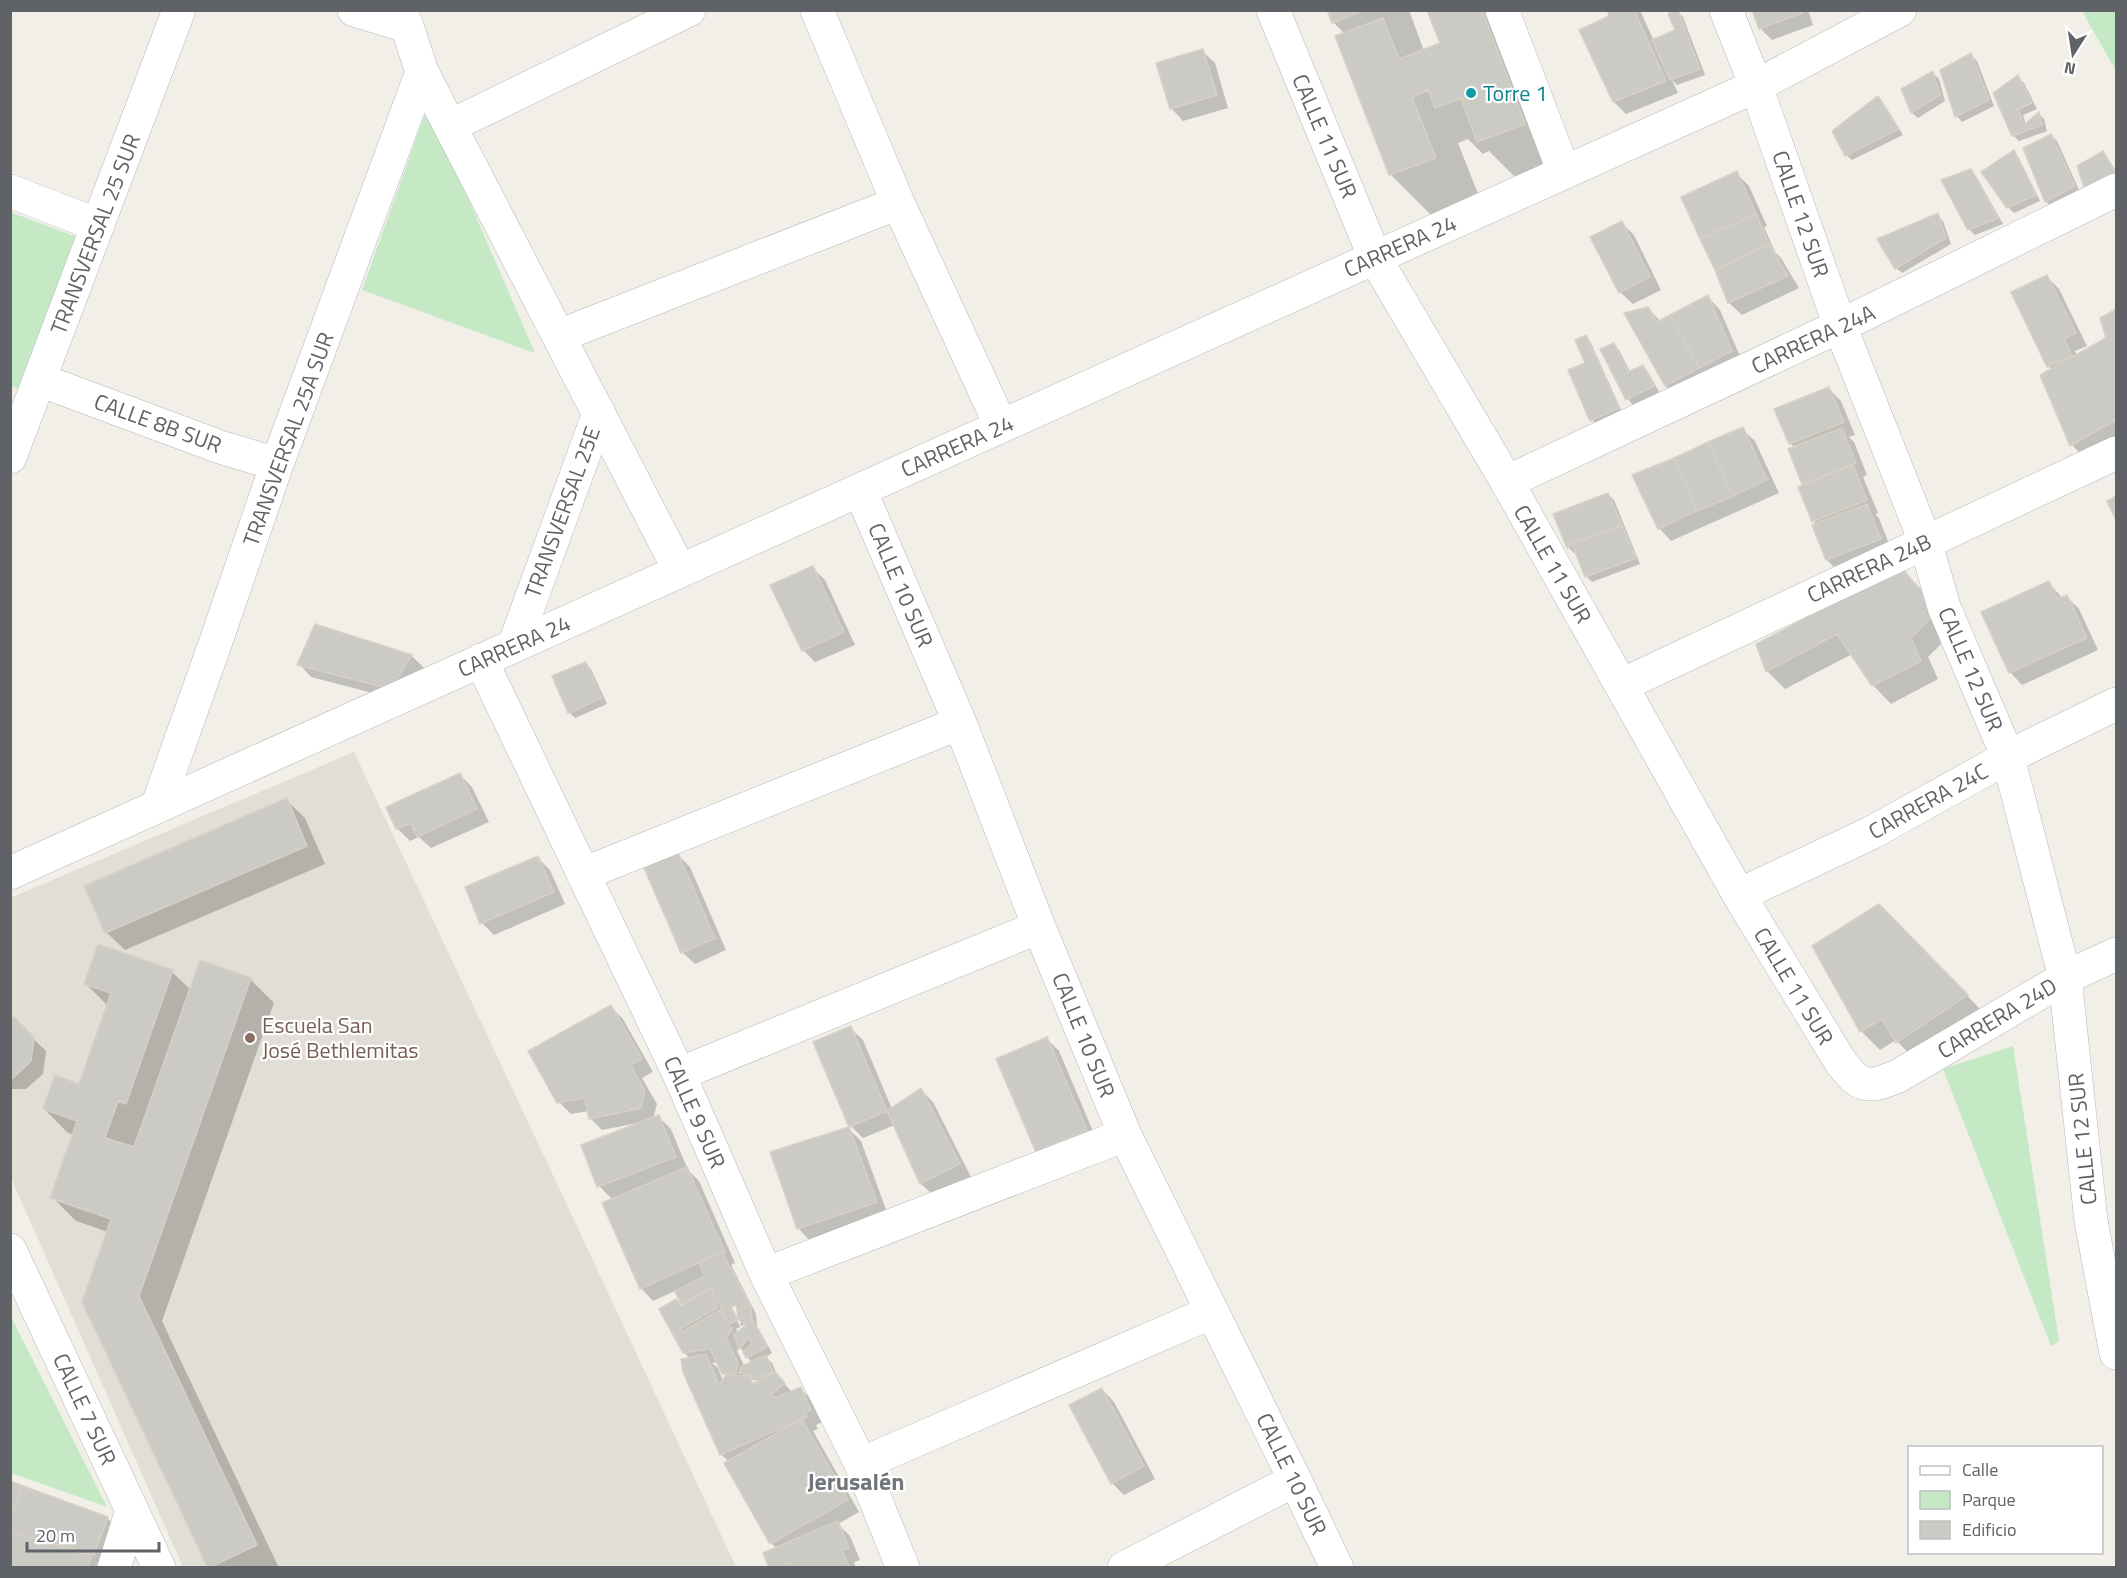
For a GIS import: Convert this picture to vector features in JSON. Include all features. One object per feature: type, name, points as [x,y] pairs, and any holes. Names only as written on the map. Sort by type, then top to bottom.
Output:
[{"type":"street","name":"TRANSVERSAL 25 SUR","points":[[10,457],[179,10]]},
{"type":"street","points":[[354,10],[403,18],[422,72],[680,571]]},
{"type":"street","points":[[450,126],[689,10]]},
{"type":"street","points":[[817,10],[898,203],[1001,426]]},
{"type":"street","name":"CALLE 11 SUR","points":[[1273,10],[1375,258],[1507,482],[1739,895],[1839,1061],[1854,1080],[1866,1084],[1878,1084]]},
{"type":"street","points":[[1502,10],[1564,172]]},
{"type":"street","name":"CALLE 12 SUR","points":[[1726,10],[1756,86],[1840,326],[1925,541],[1944,607],[2008,757],[2065,978],[2104,1215],[2116,1353]]},
{"type":"street","name":"CARRERA 24","points":[[10,873],[1756,86],[1900,10]]},
{"type":"street","name":"TRANSVERSAL 25A SUR","points":[[157,807],[277,464],[422,72]]},
{"type":"street","name":"CARRERA 24A","points":[[1507,482],[1840,326],[2116,190]]},
{"type":"street","points":[[10,191],[98,225]]},
{"type":"street","points":[[558,336],[898,203]]},
{"type":"street","name":"CALLE 8B SUR","points":[[40,380],[220,447],[277,464]]},
{"type":"street","name":"TRANSVERSAL 25E","points":[[514,646],[599,412]]},
{"type":"street","name":"CARRERA 24B","points":[[1622,686],[1925,541],[2116,453]]},
{"type":"street","name":"CALLE 10 SUR","points":[[860,490],[960,723],[1125,1135],[1337,1568]]},
{"type":"street","name":"CALLE 9 SUR","points":[[481,660],[679,1074],[766,1274],[861,1464],[903,1568]]},
{"type":"street","name":"CARRERA 24C","points":[[1739,895],[1871,833],[2008,757],[2116,704]]},
{"type":"street","points":[[584,874],[960,723]]},
{"type":"street","points":[[679,1074],[1040,927]]},
{"type":"street","name":"CARRERA 24D","points":[[1878,1084],[1898,1076],[2065,978],[2116,954]]},
{"type":"street","points":[[766,1274],[1125,1135]]},
{"type":"street","name":"CALLE 7 SUR","points":[[10,1250],[159,1568]]},
{"type":"street","points":[[861,1464],[1212,1312]]},
{"type":"street","points":[[1124,1568],[1295,1480]]},
{"type":"street","points":[[114,1568],[132,1510]]},
{"type":"shaded area","name":"Escuela San José Bethlemitas","points":[[354,752],[736,1567],[183,1567],[11,1178],[10,898]]},
{"type":"green space","points":[[2082,11],[2116,11],[2116,71]]},
{"type":"green space","points":[[428,106],[535,353],[362,290]]},
{"type":"green space","points":[[10,212],[85,240],[27,392],[11,386]]},
{"type":"green space","points":[[2013,1046],[2059,1341],[2051,1346],[1943,1069]]},
{"type":"green space","points":[[11,1317],[107,1507],[11,1473]]},
{"type":"building","points":[[1327,10],[1364,10],[1332,23]]},
{"type":"building","name":"Torre 1","points":[[1427,10],[1482,10],[1525,124],[1477,142],[1461,98],[1435,108],[1428,90],[1412,97],[1436,158],[1389,175],[1335,36],[1383,18],[1399,59],[1440,43]]},
{"type":"building","points":[[1607,10],[1634,10],[1666,81],[1613,102],[1579,30],[1609,16]]},
{"type":"building","points":[[1678,10],[1700,69],[1670,80],[1652,40],[1675,30],[1668,14]]},
{"type":"building","points":[[1752,10],[1801,10],[1802,13],[1759,29]]},
{"type":"building","points":[[1203,49],[1217,95],[1170,109],[1156,63]]},
{"type":"building","points":[[1971,53],[1989,100],[1955,117],[1940,70]]},
{"type":"building","points":[[1933,71],[1940,95],[1911,113],[1901,89]]},
{"type":"building","points":[[2018,75],[2032,103],[2018,109],[2024,125],[2039,112],[2042,125],[2012,136],[1993,93]]},
{"type":"building","points":[[1878,96],[1899,129],[1845,156],[1832,131]]},
{"type":"building","points":[[2051,134],[2075,186],[2045,202],[2023,148]]},
{"type":"building","points":[[2014,150],[2036,195],[2007,208],[1981,172]]},
{"type":"building","points":[[2103,151],[2116,173],[2116,180],[2086,193],[2077,166]]},
{"type":"building","points":[[1971,169],[1998,218],[1968,230],[1941,180]]},
{"type":"building","points":[[1737,171],[1756,214],[1700,239],[1681,197]]},
{"type":"building","points":[[1938,213],[1946,238],[1895,269],[1877,239]]},
{"type":"building","points":[[1756,214],[1769,244],[1715,270],[1700,239]]},
{"type":"building","points":[[1622,221],[1650,277],[1619,293],[1590,237]]},
{"type":"building","points":[[1769,244],[1788,276],[1728,303],[1715,270]]},
{"type":"building","points":[[2047,275],[2076,333],[2064,339],[2072,356],[2047,367],[2011,292]]},
{"type":"building","points":[[1708,295],[1732,351],[1699,368],[1670,315]]},
{"type":"building","points":[[1648,307],[1657,322],[1670,315],[1699,368],[1665,386],[1624,313]]},
{"type":"building","points":[[2116,309],[2116,420],[2070,446],[2040,375],[2106,338],[2100,318]]},
{"type":"building","points":[[1586,335],[1619,408],[1590,421],[1568,370],[1585,363],[1575,340]]},
{"type":"building","points":[[1614,343],[1628,372],[1643,365],[1654,386],[1626,400],[1600,349]]},
{"type":"building","points":[[1829,387],[1844,422],[1789,444],[1774,409]]},
{"type":"building","points":[[1743,427],[1767,480],[1733,496],[1708,442]]},
{"type":"building","points":[[1842,428],[1856,463],[1802,484],[1788,449]]},
{"type":"building","points":[[1708,442],[1733,496],[1697,511],[1674,458]]},
{"type":"building","points":[[1674,458],[1697,511],[1658,529],[1632,475]]},
{"type":"building","points":[[1853,465],[1867,500],[1812,522],[1798,487]]},
{"type":"building","points":[[1608,493],[1622,525],[1567,548],[1553,514]]},
{"type":"building","points":[[2116,496],[2116,520],[2107,501]]},
{"type":"building","points":[[1867,504],[1881,539],[1826,560],[1812,525]]},
{"type":"building","points":[[1622,525],[1636,558],[1585,577],[1572,544]]},
{"type":"building","points":[[813,566],[844,632],[802,651],[770,585]]},
{"type":"building","points":[[1902,568],[1937,611],[1911,638],[1921,661],[1872,686],[1837,634],[1766,672],[1756,644]]},
{"type":"building","points":[[2049,581],[2058,599],[2067,595],[2087,638],[2009,673],[1981,612]]},
{"type":"building","points":[[315,624],[412,655],[390,689],[297,665]]},
{"type":"building","points":[[586,662],[602,698],[568,713],[552,676]]},
{"type":"building","points":[[460,773],[477,809],[417,837],[411,823],[396,829],[386,807]]},
{"type":"building","points":[[287,798],[307,846],[105,933],[84,886]]},
{"type":"building","points":[[678,853],[715,938],[681,953],[644,868]]},
{"type":"building","points":[[538,856],[554,892],[480,924],[465,887]]},
{"type":"building","points":[[1879,904],[1968,995],[1896,1043],[1882,1019],[1860,1032],[1812,946]]},
{"type":"building","points":[[98,944],[173,970],[126,1104],[118,1101],[105,1138],[134,1147],[200,960],[251,978],[139,1296],[257,1545],[208,1568],[82,1302],[111,1219],[50,1198],[77,1121],[43,1109],[55,1075],[79,1084],[111,993],[84,984]]},
{"type":"building","points":[[611,1005],[642,1059],[631,1065],[645,1091],[641,1108],[589,1119],[585,1098],[557,1103],[528,1051]]},
{"type":"building","points":[[10,1017],[14,1017],[34,1037],[31,1061],[13,1078],[10,1078]]},
{"type":"building","points":[[851,1026],[887,1111],[849,1127],[813,1042]]},
{"type":"building","points":[[1047,1037],[1087,1130],[1036,1152],[996,1059]]},
{"type":"building","points":[[921,1088],[960,1164],[920,1184],[887,1111]]},
{"type":"building","points":[[659,1115],[676,1157],[597,1187],[581,1145]]},
{"type":"building","points":[[849,1127],[877,1202],[797,1229],[770,1152]]},
{"type":"building","points":[[687,1167],[725,1253],[722,1252],[640,1289],[602,1203]]},
{"type":"building","points":[[722,1252],[751,1307],[737,1309],[736,1305],[731,1307],[738,1320],[729,1324],[711,1288],[681,1304],[675,1291],[705,1276],[699,1263]]},
{"type":"building","points":[[711,1288],[717,1308],[680,1329],[682,1332],[720,1310],[732,1329],[726,1338],[738,1363],[736,1373],[722,1374],[710,1349],[683,1353],[659,1309],[676,1299],[682,1306]]},
{"type":"building","points":[[751,1307],[752,1319],[767,1347],[746,1358],[743,1352],[752,1344],[749,1337],[739,1349],[734,1335],[746,1325],[738,1319],[737,1309]]},
{"type":"building","points":[[706,1354],[719,1385],[726,1375],[749,1376],[753,1384],[775,1372],[785,1383],[771,1395],[776,1398],[801,1387],[811,1410],[805,1413],[807,1417],[720,1455],[683,1372],[681,1359]]},
{"type":"building","points":[[766,1355],[773,1372],[754,1380],[749,1375],[739,1373],[742,1366]]},
{"type":"building","points":[[1102,1388],[1144,1466],[1111,1484],[1069,1405]]},
{"type":"building","points":[[802,1419],[848,1500],[770,1544],[724,1463]]},
{"type":"building","points":[[10,1481],[23,1486],[10,1517]]},
{"type":"building","points":[[23,1486],[108,1517],[94,1555],[10,1531],[10,1517]]},
{"type":"building","points":[[838,1521],[849,1548],[842,1550],[850,1568],[792,1568],[790,1563],[780,1568],[769,1568],[763,1553]]},
{"type":"building","points":[[10,1531],[91,1556],[88,1568],[10,1568]]},
{"type":"place","name":"Torre 1","points":[[1471,93]]},
{"type":"place","name":"Escuela San José Bethlemitas","points":[[250,1038]]},
{"type":"district","name":"Jerusalén","points":[[856,1481]]}]
